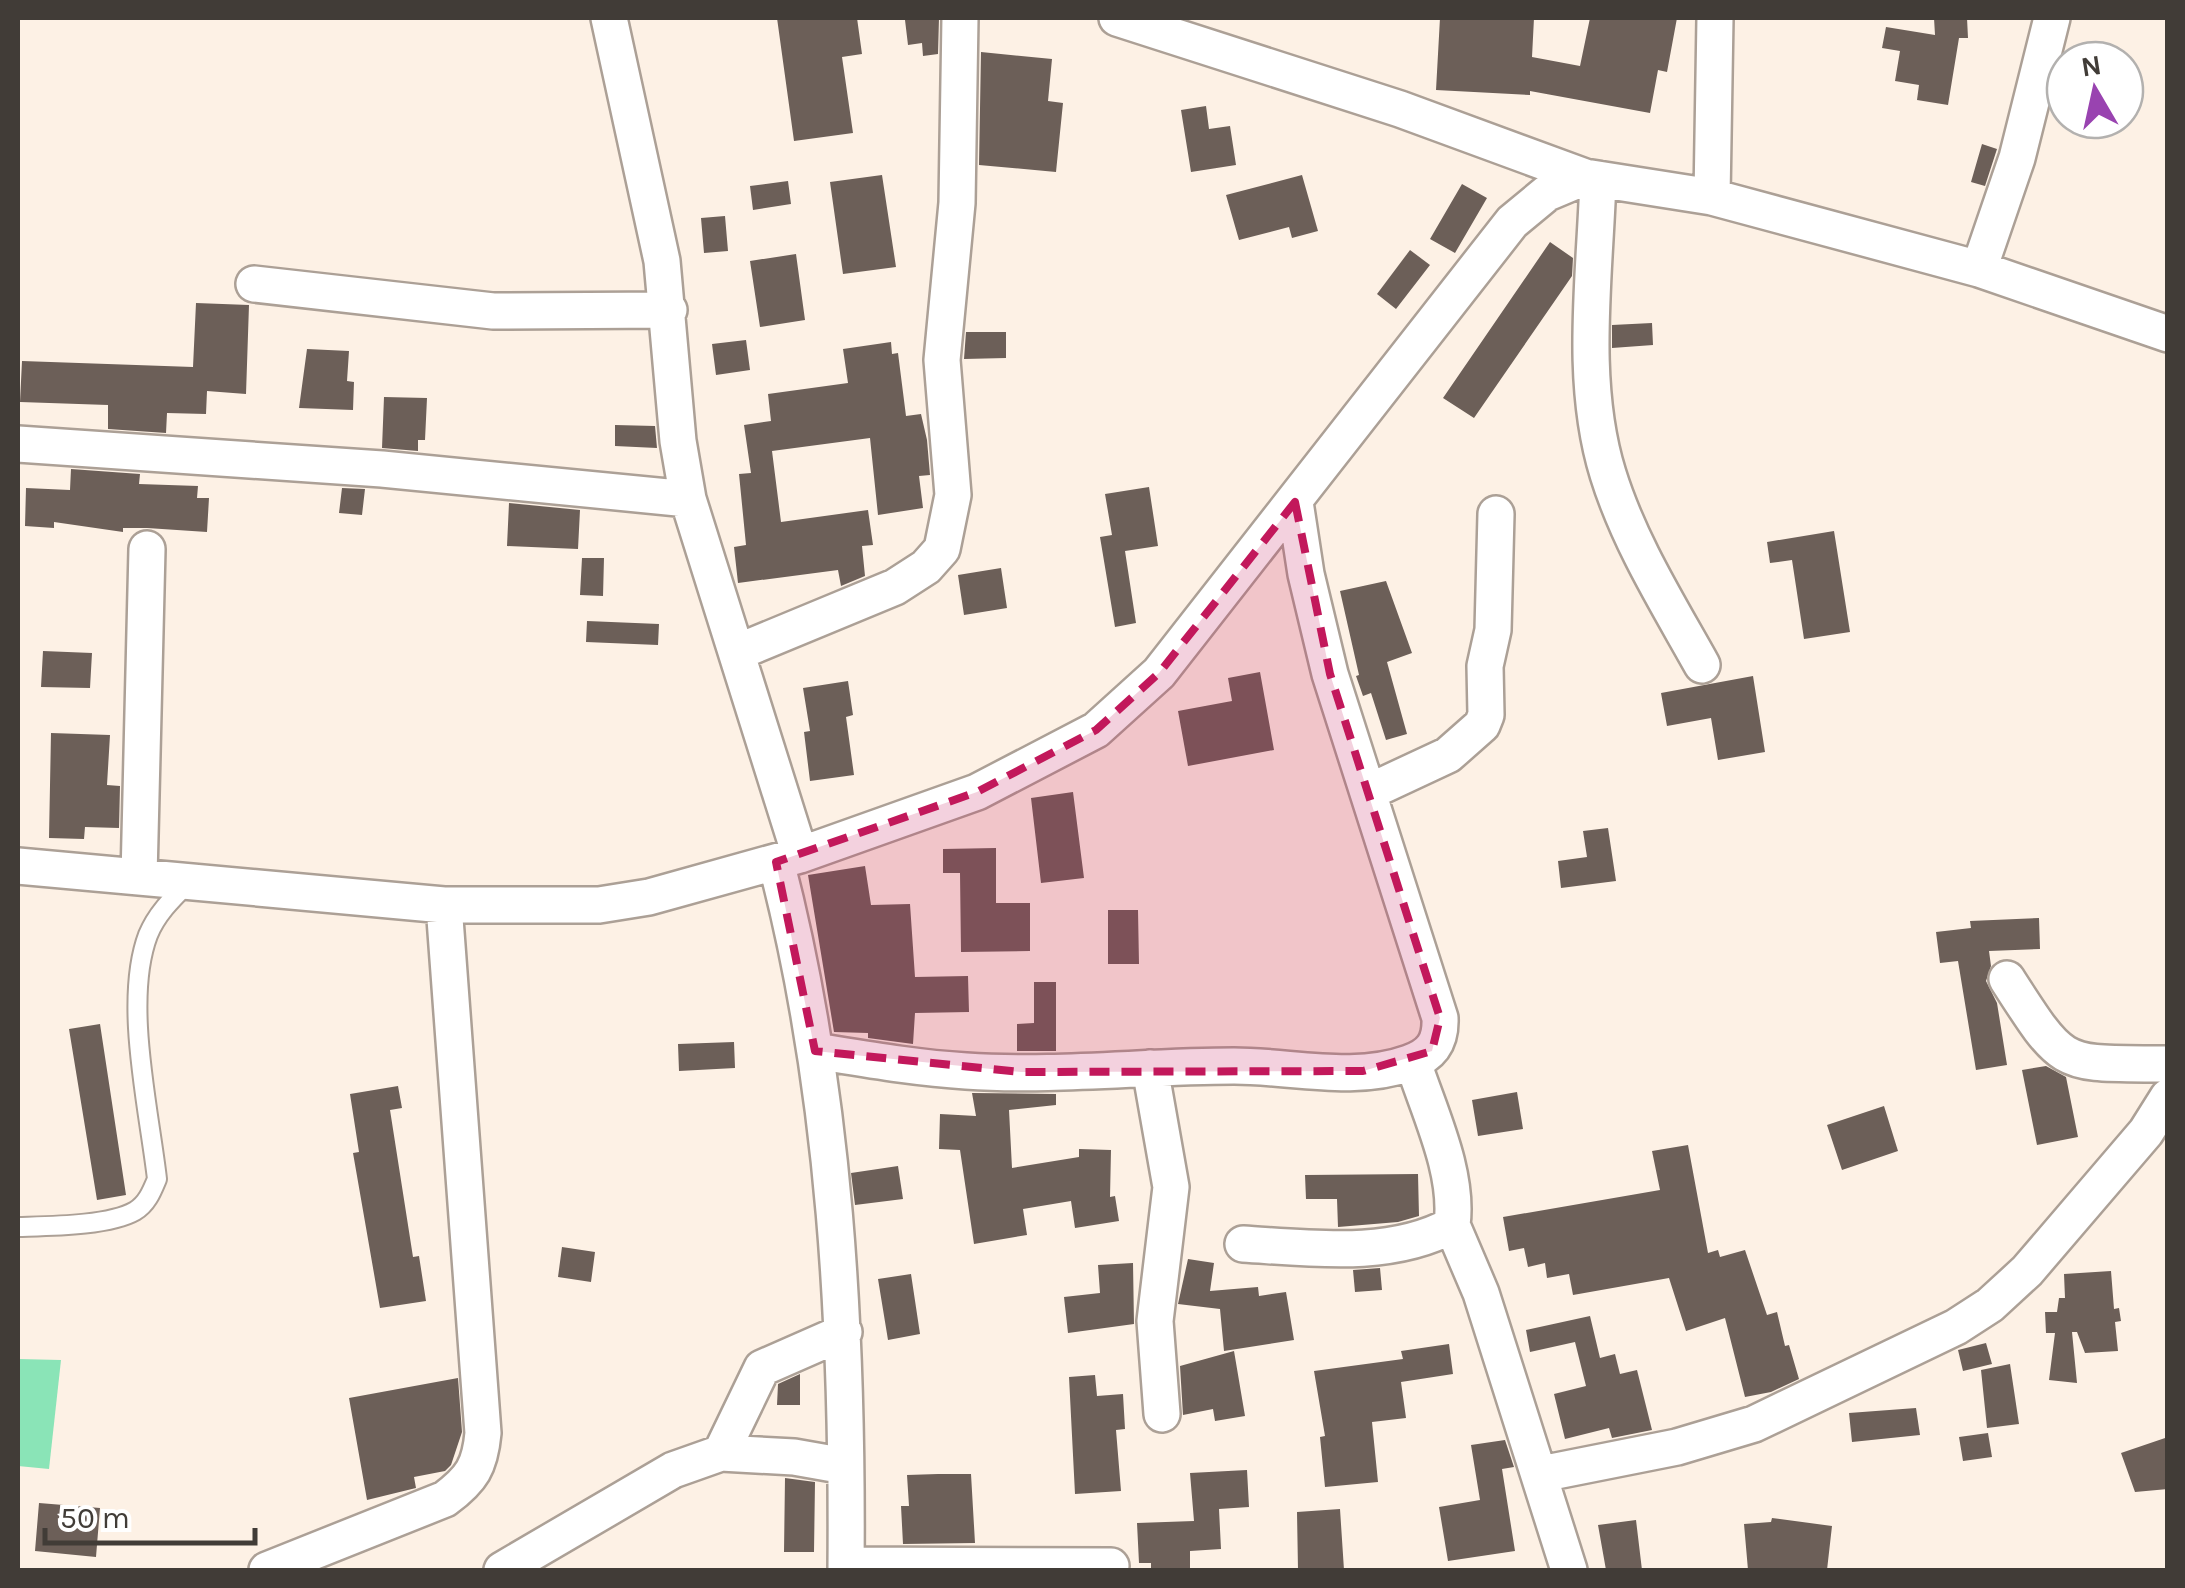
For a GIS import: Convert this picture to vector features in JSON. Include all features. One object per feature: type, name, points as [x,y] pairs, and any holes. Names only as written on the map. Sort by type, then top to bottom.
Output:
[{"type":"street","points":[[609,18],[668,310],[678,441],[688,499],[738,652],[788,859],[815,1051],[844,1332],[846,1568],[1111,1566]]},
{"type":"street","points":[[738,652],[895,587],[926,567],[942,549],[953,495],[942,360],[958,203],[960,18]]},
{"type":"street","points":[[1116,18],[1400,108],[1592,178],[1712,197],[1978,269],[2168,334]]},
{"type":"street","points":[[1712,197],[1715,18]]},
{"type":"street","points":[[1978,269],[2017,158],[2052,18]]},
{"type":"street","points":[[18,866],[444,904],[599,905],[649,897],[788,859],[977,792],[1096,730],[1159,673],[1512,222],[1547,194],[1592,178]]},
{"type":"street","points":[[1592,178],[1598,432],[1626,523],[1702,665]]},
{"type":"street","points":[[254,284],[493,311],[668,310]]},
{"type":"street","points":[[18,444],[382,469],[688,499]]},
{"type":"street","points":[[815,1051],[969,1072],[1150,1068],[1363,1071],[1413,1062],[1432,1051],[1438,1041],[1440,1018],[1316,623],[1296,502]]},
{"type":"street","points":[[1371,791],[1448,754],[1482,725],[1486,715],[1485,666],[1493,630],[1496,514]]},
{"type":"street","points":[[139,877],[147,549]]},
{"type":"street","points":[[267,1570],[445,1498],[469,1481],[481,1462],[483,1433],[444,904]]},
{"type":"street","points":[[2008,979],[2050,1045],[2067,1057],[2096,1064],[2168,1064]]},
{"type":"street","points":[[1413,1062],[1445,1162],[1454,1205],[1452,1225],[1481,1293],[1508,1389],[1541,1474],[1569,1570]]},
{"type":"street","points":[[1150,1068],[1171,1187],[1154,1322],[1162,1414]]},
{"type":"street","points":[[1541,1474],[1677,1446],[1754,1424],[1956,1327],[1990,1305],[2027,1271],[2146,1132],[2167,1099]]},
{"type":"street","points":[[1243,1244],[1367,1246],[1416,1241],[1452,1225]]},
{"type":"street","points":[[721,1454],[762,1368],[844,1332]]},
{"type":"street","points":[[502,1570],[673,1470],[721,1454],[794,1457],[845,1466]]},
{"type":"lane","points":[[18,1228],[116,1217],[136,1211],[150,1198],[158,1179],[137,982],[148,934],[162,909],[190,881]]},
{"type":"highlighted area","points":[[1295,502],[1330,674],[1440,1018],[1432,1051],[1363,1071],[1021,1072],[815,1051],[776,862],[977,792],[1049,757],[1096,730],[1159,673]]},
{"type":"green space","points":[[18,1359],[61,1360],[49,1469],[18,1466]]},
{"type":"building","points":[[777,18],[857,18],[862,54],[842,57],[853,133],[794,141]]},
{"type":"building","points":[[939,18],[938,54],[923,56],[922,43],[908,45],[905,20]]},
{"type":"building","points":[[1440,18],[1534,18],[1532,57],[1580,66],[1590,18],[1677,18],[1667,72],[1658,70],[1650,113],[1530,91],[1530,95],[1436,90]]},
{"type":"building","points":[[1934,18],[1967,18],[1968,38],[1959,38],[1948,105],[1917,100],[1919,85],[1895,81],[1900,51],[1882,48],[1886,27],[1935,35]]},
{"type":"building","points":[[981,52],[1052,59],[1048,101],[1063,103],[1056,172],[979,165]]},
{"type":"building","points":[[1206,106],[1209,129],[1230,126],[1236,165],[1191,172],[1181,110]]},
{"type":"building","points":[[1982,144],[1997,149],[1985,186],[1971,182]]},
{"type":"building","points":[[882,175],[896,267],[843,274],[830,182]]},
{"type":"building","points":[[1302,175],[1318,231],[1292,238],[1289,227],[1239,240],[1226,195]]},
{"type":"building","points":[[788,181],[791,204],[753,210],[750,186]]},
{"type":"building","points":[[1462,184],[1487,198],[1455,253],[1430,239]]},
{"type":"building","points":[[725,216],[728,251],[704,253],[701,218]]},
{"type":"building","points":[[1550,242],[1573,258],[1572,276],[1474,418],[1443,398]]},
{"type":"building","points":[[1410,250],[1430,265],[1396,309],[1377,294]]},
{"type":"building","points":[[796,254],[805,320],[760,327],[750,261]]},
{"type":"building","points":[[196,303],[249,305],[246,394],[207,391],[206,414],[167,413],[166,433],[108,429],[108,405],[20,402],[22,361],[193,367]]},
{"type":"building","points":[[1652,323],[1653,345],[1612,348],[1612,325]]},
{"type":"building","points":[[966,332],[1006,332],[1006,358],[964,359]]},
{"type":"building","points":[[746,340],[750,370],[716,375],[712,344]]},
{"type":"building","points":[[891,342],[892,354],[898,353],[906,416],[921,414],[927,440],[930,475],[919,476],[923,508],[878,515],[870,438],[772,451],[781,522],[868,510],[873,545],[862,546],[865,576],[841,586],[838,570],[738,583],[734,547],[746,545],[739,474],[751,473],[744,425],[771,421],[768,394],[848,383],[843,349]]},
{"type":"building","points":[[307,349],[349,351],[347,381],[354,382],[353,410],[299,408]]},
{"type":"building","points":[[384,397],[427,398],[425,440],[418,440],[418,451],[382,448]]},
{"type":"building","points":[[615,425],[655,426],[657,448],[615,446]]},
{"type":"building","points":[[71,469],[140,474],[139,484],[198,486],[197,498],[209,498],[207,532],[123,528],[123,532],[54,522],[54,528],[25,526],[26,488],[70,490]]},
{"type":"building","points":[[1149,487],[1158,546],[1125,551],[1136,623],[1115,627],[1100,537],[1112,535],[1105,494]]},
{"type":"building","points":[[342,488],[365,489],[362,515],[339,513]]},
{"type":"building","points":[[509,503],[580,510],[578,549],[507,546]]},
{"type":"building","points":[[1834,531],[1850,632],[1804,639],[1792,560],[1770,563],[1767,542]]},
{"type":"building","points":[[582,558],[604,558],[603,596],[580,595]]},
{"type":"building","points":[[1001,568],[1007,608],[964,615],[958,575]]},
{"type":"building","points":[[1386,581],[1412,653],[1387,662],[1407,734],[1386,740],[1371,693],[1363,696],[1356,676],[1359,675],[1340,591]]},
{"type":"building","points":[[587,621],[659,624],[658,645],[586,642]]},
{"type":"building","points":[[43,651],[92,653],[90,688],[41,687]]},
{"type":"building","points":[[1260,672],[1274,750],[1188,766],[1178,711],[1232,701],[1228,678]]},
{"type":"building","points":[[1753,676],[1765,752],[1718,760],[1711,718],[1667,726],[1661,693]]},
{"type":"building","points":[[848,681],[853,715],[846,717],[854,775],[810,781],[804,732],[810,731],[803,688]]},
{"type":"building","points":[[51,733],[110,735],[107,785],[120,786],[119,828],[85,827],[84,839],[49,838]]},
{"type":"building","points":[[1073,792],[1084,878],[1041,883],[1031,798]]},
{"type":"building","points":[[1608,828],[1616,881],[1561,888],[1558,861],[1587,857],[1583,831]]},
{"type":"building","points":[[996,848],[996,903],[1030,903],[1030,951],[961,952],[960,873],[943,873],[943,849]]},
{"type":"building","points":[[865,866],[871,905],[910,904],[915,977],[968,976],[969,1012],[915,1013],[913,1044],[868,1038],[868,1033],[834,1032],[808,875]]},
{"type":"building","points":[[1108,910],[1138,910],[1139,964],[1108,964]]},
{"type":"building","points":[[2039,918],[2040,949],[1989,951],[1991,966],[1986,981],[1997,1003],[2007,1065],[1976,1070],[1958,961],[1940,963],[1936,932],[1971,928],[1970,921]]},
{"type":"building","points":[[1034,982],[1056,982],[1056,1051],[1017,1051],[1017,1024],[1034,1023]]},
{"type":"building","points":[[100,1024],[126,1195],[97,1200],[69,1029]]},
{"type":"building","points":[[734,1042],[735,1068],[679,1071],[678,1044]]},
{"type":"building","points":[[2046,1066],[2066,1077],[2078,1137],[2037,1145],[2022,1070]]},
{"type":"building","points":[[398,1086],[402,1108],[390,1110],[413,1257],[419,1256],[426,1301],[380,1308],[353,1153],[359,1152],[350,1094]]},
{"type":"building","points":[[1517,1092],[1523,1129],[1478,1136],[1472,1100]]},
{"type":"building","points":[[972,1093],[1056,1094],[1056,1105],[1009,1110],[1012,1168],[1079,1157],[1079,1149],[1111,1150],[1110,1197],[1115,1196],[1119,1221],[1075,1228],[1071,1201],[1023,1209],[1027,1235],[974,1244],[960,1150],[939,1149],[940,1114],[976,1116]]},
{"type":"building","points":[[1884,1106],[1898,1151],[1842,1170],[1827,1125]]},
{"type":"building","points":[[1688,1145],[1708,1253],[1718,1250],[1720,1257],[1745,1250],[1767,1315],[1777,1312],[1785,1346],[1789,1345],[1799,1379],[1771,1392],[1745,1397],[1725,1318],[1686,1331],[1669,1278],[1573,1295],[1569,1274],[1547,1278],[1545,1263],[1528,1267],[1524,1248],[1509,1251],[1503,1217],[1660,1190],[1652,1151]]},
{"type":"building","points":[[898,1166],[903,1199],[855,1205],[851,1173]]},
{"type":"building","points":[[1418,1174],[1419,1216],[1398,1222],[1338,1227],[1337,1199],[1306,1199],[1305,1175]]},
{"type":"building","points":[[562,1247],[595,1252],[591,1282],[558,1277]]},
{"type":"building","points":[[1188,1259],[1214,1263],[1210,1291],[1258,1287],[1259,1296],[1286,1292],[1294,1340],[1224,1351],[1220,1309],[1178,1304]]},
{"type":"building","points":[[1133,1263],[1134,1324],[1068,1333],[1064,1297],[1100,1293],[1098,1265]]},
{"type":"building","points":[[1380,1268],[1382,1290],[1355,1292],[1353,1270]]},
{"type":"building","points":[[2111,1271],[2114,1309],[2119,1308],[2121,1321],[2115,1322],[2118,1351],[2085,1353],[2077,1332],[2072,1332],[2077,1383],[2049,1380],[2055,1333],[2046,1333],[2045,1312],[2057,1312],[2059,1298],[2065,1298],[2064,1274]]},
{"type":"building","points":[[911,1274],[920,1334],[888,1340],[878,1279]]},
{"type":"building","points":[[1590,1316],[1600,1358],[1615,1354],[1620,1374],[1637,1370],[1652,1430],[1612,1438],[1609,1428],[1565,1439],[1554,1394],[1586,1386],[1575,1342],[1530,1352],[1526,1330]]},
{"type":"building","points":[[1986,1343],[1992,1364],[1963,1371],[1958,1350]]},
{"type":"building","points":[[1449,1344],[1453,1374],[1401,1382],[1406,1418],[1372,1422],[1378,1482],[1325,1487],[1320,1437],[1325,1436],[1314,1371],[1403,1359],[1401,1351]]},
{"type":"building","points":[[1234,1351],[1245,1416],[1215,1421],[1213,1409],[1183,1415],[1180,1366]]},
{"type":"building","points":[[2010,1364],[2019,1424],[1987,1428],[1981,1370]]},
{"type":"building","points":[[800,1374],[800,1405],[777,1405],[778,1384]]},
{"type":"building","points":[[1095,1375],[1097,1396],[1123,1394],[1125,1429],[1116,1430],[1121,1491],[1075,1494],[1069,1377]]},
{"type":"building","points":[[458,1378],[462,1432],[451,1465],[445,1471],[414,1477],[416,1488],[367,1500],[349,1398]]},
{"type":"building","points":[[1916,1408],[1920,1435],[1852,1442],[1849,1413]]},
{"type":"building","points":[[1988,1433],[1992,1457],[1963,1461],[1959,1437]]},
{"type":"building","points":[[2168,1437],[2168,1489],[2135,1492],[2121,1453]]},
{"type":"building","points":[[1505,1440],[1514,1467],[1502,1469],[1515,1551],[1448,1561],[1439,1507],[1480,1500],[1471,1445]]},
{"type":"building","points":[[1247,1470],[1249,1507],[1219,1509],[1221,1549],[1190,1551],[1190,1570],[1151,1570],[1151,1563],[1139,1563],[1137,1523],[1194,1521],[1190,1473]]},
{"type":"building","points":[[971,1474],[975,1543],[903,1544],[901,1506],[909,1506],[907,1475]]},
{"type":"building","points":[[785,1478],[815,1482],[814,1552],[784,1552]]},
{"type":"building","points":[[39,1503],[100,1508],[96,1557],[35,1551]]},
{"type":"building","points":[[1340,1509],[1344,1570],[1298,1570],[1297,1512]]},
{"type":"building","points":[[1772,1518],[1832,1526],[1827,1570],[1748,1570],[1744,1524],[1771,1522]]},
{"type":"building","points":[[1636,1520],[1642,1570],[1606,1570],[1598,1525]]}]
